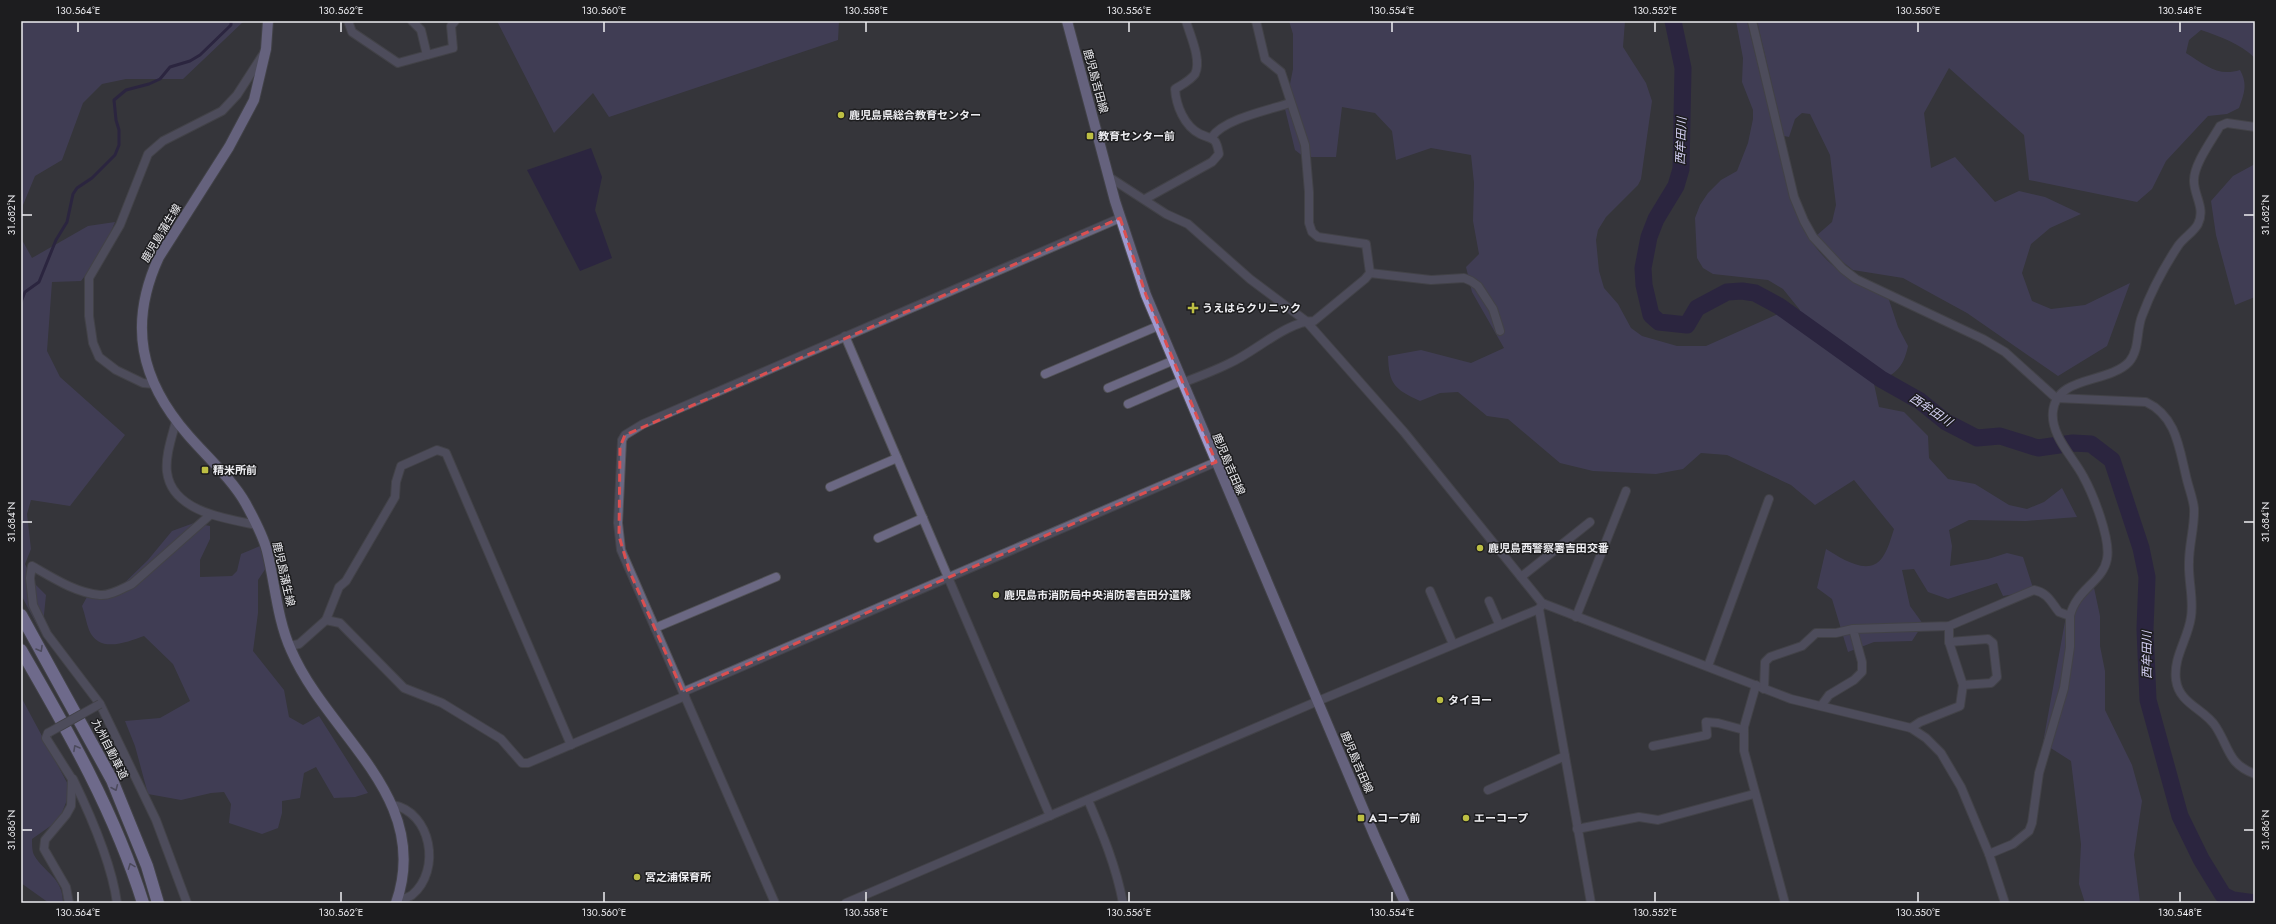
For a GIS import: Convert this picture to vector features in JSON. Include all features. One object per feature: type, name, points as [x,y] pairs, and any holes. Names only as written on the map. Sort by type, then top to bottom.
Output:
[{"type":"highway","name":"九州自動車道","points":[[21,615],[112,780],[147,866],[158,903]]},
{"type":"highway","points":[[21,650],[97,787],[118,832],[143,903]]},
{"type":"main road","name":"鹿児島蒲生線","points":[[268,21],[266,49],[254,100],[243,123],[159,258],[150,277],[142,311],[141,333],[143,351],[154,384],[176,420],[245,502],[257,524],[267,548],[289,646],[299,668],[316,696],[368,764],[393,805],[400,824],[404,864],[397,902]]},
{"type":"main road","name":"鹿児島吉田線","points":[[1067,21],[1120,218],[1158,326],[1405,903]]},
{"type":"street","points":[[348,21],[352,32],[398,63],[453,48],[451,26],[455,21]]},
{"type":"street","points":[[412,21],[421,30],[427,55]]},
{"type":"street","points":[[1145,199],[1212,162],[1219,154],[1217,144],[1212,137],[1199,133],[1186,120],[1176,102],[1174,89],[1190,79],[1195,73],[1197,64],[1186,21]]},
{"type":"street","points":[[1128,404],[1230,363],[1281,332],[1306,321],[1314,321],[1365,279],[1370,273],[1366,244],[1318,237],[1312,232],[1309,223],[1310,192],[1305,145],[1281,72],[1265,59],[1256,21]]},
{"type":"street","points":[[1752,21],[1794,197],[1804,221],[1822,249],[1833,260],[1856,278],[1983,339],[2004,352],[2056,398],[2146,402],[2156,406],[2166,417],[2175,432],[2194,508],[2189,562],[2191,616],[2186,636],[2175,662],[2176,682],[2183,698],[2206,715],[2216,727],[2230,756],[2242,769],[2255,774]]},
{"type":"street","points":[[154,384],[143,383],[116,370],[99,357],[93,343],[89,316],[89,278],[120,225],[148,154],[163,141],[222,111],[237,95],[266,49]]},
{"type":"street","points":[[1212,137],[1215,132],[1234,122],[1290,103]]},
{"type":"street","points":[[1989,854],[2013,844],[2029,831],[2031,827],[2038,773],[2064,688],[2070,647],[2070,616],[2072,605],[2081,593],[2103,570],[2108,559],[2100,514],[2084,476],[2060,439],[2053,423],[2053,412],[2056,398],[2068,388],[2115,373],[2130,361],[2137,345],[2141,317],[2162,273],[2179,245],[2198,224],[2201,213],[2193,181],[2195,170],[2220,126],[2227,123],[2255,127]]},
{"type":"street","points":[[1109,177],[1166,214],[1188,224],[1250,279],[1306,321],[1404,432],[1521,577],[1540,606],[1577,829],[1591,903]]},
{"type":"street","points":[[775,903],[621,550],[618,536],[619,467],[622,440],[625,435],[643,424],[1120,218]]},
{"type":"street","points":[[1370,273],[1431,280],[1464,278],[1471,280],[1478,286],[1493,309],[1500,331]]},
{"type":"street","points":[[1045,374],[1158,326]]},
{"type":"street","points":[[845,336],[1050,816]]},
{"type":"street","points":[[1108,388],[1172,361]]},
{"type":"street","points":[[176,420],[167,462],[170,484],[178,494],[194,507],[210,516],[257,524]]},
{"type":"street","points":[[289,646],[299,644],[326,620],[339,587],[346,581],[395,497],[396,482],[401,466],[438,450],[442,450],[446,453],[571,744]]},
{"type":"street","points":[[830,487],[897,458]]},
{"type":"street","points":[[326,620],[340,622],[404,688],[442,703],[501,739],[522,763],[528,763],[948,577],[1216,462]]},
{"type":"street","points":[[1576,618],[1626,491]]},
{"type":"street","points":[[1708,666],[1770,499]]},
{"type":"street","points":[[187,903],[156,820],[100,704],[44,628],[33,605],[30,578],[32,566],[61,582],[84,591],[101,595],[118,590],[132,584],[210,516]]},
{"type":"street","points":[[878,538],[923,518]]},
{"type":"street","points":[[1521,577],[1590,522]]},
{"type":"street","points":[[655,628],[776,577]]},
{"type":"street","points":[[1785,903],[1754,794],[1744,751],[1744,730],[1760,687],[1765,662],[1770,657],[1802,646],[1816,633],[1949,626],[2034,590],[2042,592],[2049,597],[2059,612],[2070,616]]},
{"type":"street","points":[[1430,591],[1453,644]]},
{"type":"street","points":[[1490,601],[1498,624]]},
{"type":"street","points":[[846,903],[1540,606],[1708,666],[1791,699],[1911,728],[1926,738],[1941,752],[1961,787],[1989,854],[2005,903]]},
{"type":"street","points":[[1911,728],[1920,722],[1960,706],[1963,685],[1949,642],[1949,626]]},
{"type":"street","points":[[1821,706],[1829,695],[1854,680],[1862,672],[1862,662],[1853,630]]},
{"type":"street","points":[[1949,642],[1988,639],[1994,643],[1997,677],[1991,683],[1963,685]]},
{"type":"street","points":[[100,704],[48,733],[46,738],[72,779],[82,798],[104,855],[117,903]]},
{"type":"street","points":[[1652,746],[1707,735],[1706,722],[1718,723],[1744,730]]},
{"type":"street","points":[[1488,790],[1565,756]]},
{"type":"street","points":[[69,903],[66,886],[44,849],[45,840],[66,815],[71,806],[72,779]]},
{"type":"street","points":[[1577,829],[1639,817],[1658,820],[1754,794]]},
{"type":"street","points":[[1088,800],[1112,856],[1123,903]]},
{"type":"street","points":[[393,805],[403,807],[412,812],[425,832],[429,853],[428,864],[417,888],[411,895],[397,902]]},
{"type":"highlighted area","points":[[1120,218],[1146,295],[1216,462],[683,692],[629,570],[619,536],[620,447],[625,435],[631,431]]},
{"type":"shaded area","points":[[21,21],[244,21],[183,79],[126,79],[102,84],[83,103],[62,160],[35,176],[23,205],[22,240],[32,258],[88,226],[115,222],[101,255],[81,281],[52,282],[47,351],[60,377],[125,435],[70,506],[31,500],[27,514],[31,549],[25,564],[34,583],[46,595],[42,634],[21,595]]},
{"type":"shaded area","points":[[497,21],[839,21],[838,40],[609,117],[593,93],[554,133]]},
{"type":"shaded area","points":[[1289,21],[1625,21],[1623,47],[1646,83],[1652,101],[1641,179],[1638,185],[1606,217],[1598,230],[1596,240],[1599,271],[1604,288],[1618,304],[1631,328],[1642,336],[1677,346],[1706,346],[1778,314],[1800,310],[1783,289],[1768,280],[1713,274],[1703,268],[1697,258],[1695,218],[1700,205],[1708,193],[1721,180],[1737,171],[1748,143],[1753,119],[1753,110],[1742,82],[1743,58],[1736,21],[1747,21],[1793,206],[1810,240],[1830,263],[1855,280],[1888,297],[1898,327],[1908,346],[1903,361],[1897,370],[1874,384],[1879,407],[1904,412],[1928,436],[1929,458],[1948,479],[1975,484],[2009,505],[2027,509],[2044,502],[2062,488],[2077,517],[2026,521],[1969,520],[1949,530],[1952,546],[1950,566],[1988,559],[2007,553],[2023,557],[2034,591],[2003,596],[1997,583],[1948,599],[1928,592],[1914,569],[1902,570],[1910,606],[1923,624],[1912,641],[1874,642],[1848,652],[1832,599],[1817,588],[1826,549],[1854,564],[1869,566],[1882,558],[1894,529],[1854,480],[1815,505],[1791,485],[1727,455],[1701,453],[1683,469],[1656,474],[1593,471],[1560,463],[1508,419],[1487,416],[1458,392],[1440,393],[1420,401],[1404,393],[1392,379],[1388,356],[1421,350],[1471,363],[1504,348],[1472,292],[1466,267],[1479,254],[1473,221],[1474,183],[1471,155],[1431,148],[1396,160],[1392,131],[1375,113],[1342,107],[1336,157],[1304,157],[1295,150],[1285,109],[1293,69],[1293,34]]},
{"type":"shaded area","points":[[1757,21],[2255,21],[2255,58],[2236,44],[2201,30],[2189,40],[2186,53],[2212,69],[2225,72],[2240,70],[2245,84],[2239,108],[2227,114],[2208,116],[2166,161],[2152,189],[2137,202],[2029,180],[2024,135],[1949,68],[1924,113],[1931,168],[1955,157],[1995,202],[2019,191],[2045,197],[2081,214],[2050,228],[2031,244],[2022,273],[2032,301],[2051,309],[2085,305],[2130,283],[2107,346],[2058,376],[1967,313],[1903,278],[1853,270],[1834,255],[1816,236],[1832,222],[1836,205],[1830,155],[1810,114],[1802,113],[1795,119],[1789,137],[1784,136]]},
{"type":"shaded area","points":[[591,148],[602,177],[595,210],[612,258],[580,271],[527,170]]},
{"type":"shaded area","points":[[2255,164],[2255,230],[2253,231],[2255,234],[2255,297],[2235,305],[2216,235],[2211,201],[2233,176]]},
{"type":"shaded area","points":[[194,523],[210,526],[210,539],[200,560],[200,577],[232,576],[237,571],[241,554],[267,543],[272,559],[258,580],[258,613],[253,651],[284,690],[289,717],[303,725],[319,716],[368,793],[355,797],[334,798],[316,767],[304,773],[300,798],[282,801],[282,813],[278,828],[262,834],[229,823],[231,804],[224,792],[211,793],[181,800],[148,794],[135,746],[125,721],[160,718],[190,701],[173,664],[144,636],[122,643],[106,644],[99,642],[89,630],[82,606],[88,595],[111,596],[148,560],[172,531]]},
{"type":"shaded area","points":[[2093,583],[2100,616],[2100,646],[2105,671],[2105,710],[2132,765],[2142,801],[2134,855],[2140,903],[2085,903],[2079,884],[2081,844],[2071,761],[2043,743],[2066,616]]},
{"type":"shaded area","points":[[21,697],[71,790],[59,820],[32,839],[32,849],[34,855],[57,881],[62,894],[63,903],[49,903],[21,883]]},
{"type":"waterway","points":[[21,302],[25,292],[39,282],[56,240],[67,222],[73,194],[77,188],[92,178],[115,155],[119,145],[119,130],[116,120],[114,100],[126,90],[149,84],[160,79],[170,67],[190,61],[200,55],[231,25],[231,21]]},
{"type":"waterway","name":"西牟田川","points":[[1673,21],[1683,68],[1681,169],[1676,186],[1656,219],[1649,237],[1643,268],[1644,285],[1651,315],[1659,322],[1687,325],[1697,308],[1727,292],[1742,291],[1755,293],[1779,306],[1881,379],[1920,401],[1946,422],[1977,438],[2000,436],[2038,448],[2073,443],[2091,444],[2112,460],[2141,548],[2147,577],[2145,629],[2148,700],[2180,816],[2201,859],[2223,895],[2233,900],[2255,903]]},
{"type":"place","name":"鹿児島県総合教育センター","points":[[841,115]]},
{"type":"place","name":"教育センター前","points":[[1090,136]]},
{"type":"place","name":"うえはらクリニック","points":[[1193,308]]},
{"type":"place","name":"精米所前","points":[[205,470]]},
{"type":"place","name":"鹿児島西警察署吉田交番","points":[[1480,548]]},
{"type":"place","name":"鹿児島市消防局中央消防署吉田分遣隊","points":[[996,595]]},
{"type":"place","name":"タイヨー","points":[[1440,700]]},
{"type":"place","name":"Aコープ前","points":[[1361,818]]},
{"type":"place","name":"エーコープ","points":[[1466,818]]},
{"type":"place","name":"宮之浦保育所","points":[[637,877]]}]
